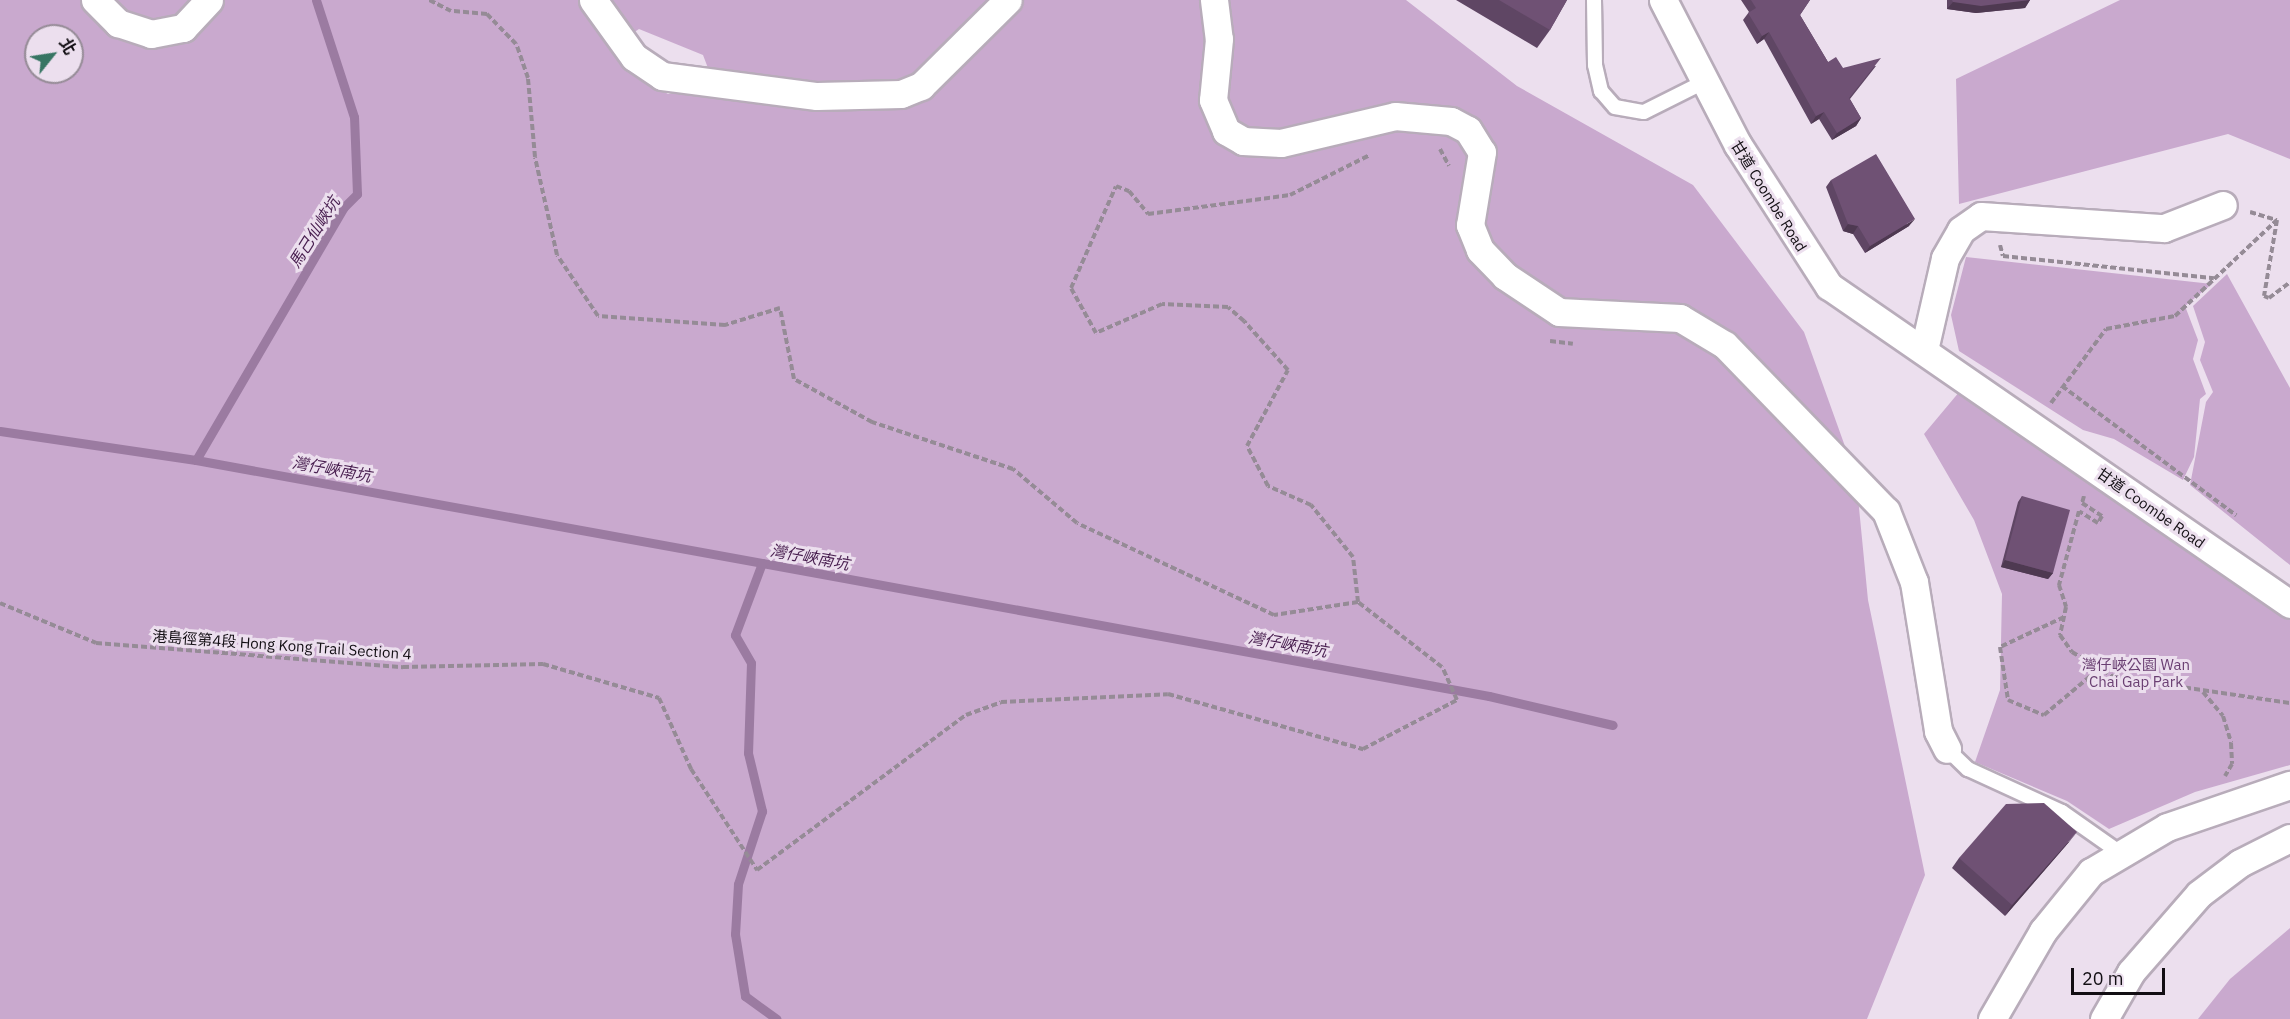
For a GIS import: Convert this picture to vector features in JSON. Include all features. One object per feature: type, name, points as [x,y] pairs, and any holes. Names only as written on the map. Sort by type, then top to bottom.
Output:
[{"type":"street","points":[[95,0],[118,23],[150,34],[183,28],[209,0]]},
{"type":"street","points":[[593,0],[634,57],[662,76],[817,96],[901,93],[921,86],[1008,0]]},
{"type":"street","points":[[1214,0],[1219,39],[1213,100],[1226,131],[1243,141],[1281,142],[1395,116],[1451,121],[1468,130],[1482,152],[1470,225],[1480,250],[1505,276],[1559,312],[1680,318],[1725,345],[1886,511],[1914,582],[1938,731],[1947,749]]},
{"type":"street","name":"甘道 Coombe Road","points":[[1663,0],[1743,155],[1829,286],[2290,604]]},
{"type":"street","points":[[1924,350],[1945,258],[1961,230],[1981,216],[2164,228],[2223,205]]},
{"type":"street","points":[[1992,1019],[2043,931],[2091,872],[2120,852],[2202,812],[2290,786]]},
{"type":"street","points":[[2104,1019],[2131,972],[2199,894],[2240,863],[2290,838]]},
{"type":"lane","points":[[1594,0],[1595,65],[1601,91],[1615,107],[1644,112],[1704,82]]},
{"type":"lane","points":[[1947,749],[1968,769],[2062,812],[2120,852]]},
{"type":"path","points":[[429,0],[451,11],[487,14],[516,44],[528,78],[535,157],[556,255],[598,316],[725,325],[780,308],[794,379],[872,422],[1013,469],[1077,523],[1274,615],[1358,602],[1353,557],[1311,505],[1268,486],[1248,446],[1288,370],[1244,321],[1228,307],[1162,304],[1096,333],[1071,288],[1116,186],[1129,191],[1148,214],[1290,195],[1379,151]]},
{"type":"path","points":[[1431,146],[1440,149],[1451,173]]},
{"type":"path","points":[[2223,205],[2277,220]]},
{"type":"path","points":[[2049,405],[2106,329],[2175,316],[2277,220]]},
{"type":"path","points":[[2277,220],[2264,296],[2269,298],[2290,282]]},
{"type":"path","points":[[1999,240],[2003,256],[2215,278]]},
{"type":"path","points":[[1547,338],[1565,347],[1586,341]]},
{"type":"path","points":[[2062,386],[2236,515]]},
{"type":"path","points":[[2092,498],[2085,493],[2082,502],[2102,516],[2098,523],[2079,511],[2059,585],[2064,617],[2060,635],[2072,652],[2114,677],[2202,692],[2290,703]]},
{"type":"path","name":"港島徑第4段 Hong Kong Trail Section 4","points":[[0,603],[96,643],[403,667],[543,664],[658,698],[691,770],[757,870],[966,714],[1001,702],[1168,694],[1364,749],[1457,700],[1442,667],[1358,602]]},
{"type":"path","points":[[2064,617],[2000,648],[2008,700],[2044,715],[2100,668]]},
{"type":"path","points":[[2202,692],[2223,716],[2232,764],[2202,812]]},
{"type":"green space","points":[[0,0],[1406,0],[1517,86],[1693,185],[1804,332],[1856,477],[1868,600],[1925,875],[1867,1019],[0,1019]],"holes":[[[639,29],[703,55],[711,76],[704,88],[668,94],[643,80],[615,45]]]},
{"type":"green space","points":[[2120,0],[2290,0],[2290,159],[2228,134],[1959,204],[1956,79]]},
{"type":"green space","points":[[1966,257],[2212,284],[2185,306],[2198,340],[2193,359],[2206,394],[2200,399],[2194,457],[2183,480],[2114,439],[2083,430],[1959,351],[1951,315]]},
{"type":"green space","points":[[2227,274],[2290,388],[2290,565],[2190,485],[2206,402],[2213,392],[2200,360],[2205,342],[2193,306]]},
{"type":"green space","name":"灣仔峽公園 Wan Chai Gap Park","points":[[1960,391],[2290,618],[2290,765],[2195,792],[2109,829],[2067,801],[1975,762],[2000,690],[2002,594],[1974,520],[1924,434]]},
{"type":"green space","points":[[2290,928],[2290,1019],[2198,1019],[2230,979]]},
{"type":"building","points":[[1499,0],[1567,0],[1550,30]]},
{"type":"building","points":[[1751,0],[1810,0],[1800,15],[1828,62],[1836,57],[1843,68],[1881,58],[1849,98],[1861,118],[1837,133],[1824,112],[1816,116],[1769,32],[1762,36],[1748,13],[1756,8]]},
{"type":"building","points":[[1952,0],[2030,0],[1981,6]]},
{"type":"building","points":[[1876,154],[1915,219],[1870,246],[1858,226],[1848,224],[1831,180]]},
{"type":"building","points":[[2022,496],[2070,510],[2053,573],[2005,560]]},
{"type":"building","points":[[2044,803],[2077,832],[2012,905],[1959,858],[2006,804]]},
{"type":"waterway","name":"馬己仙峽坑","points":[[196,460],[343,208],[357,194],[354,117],[316,0]]},
{"type":"waterway","name":"灣仔峽南坑","points":[[0,431],[196,460],[762,563],[1489,696],[1613,725]]},
{"type":"waterway","points":[[762,563],[735,635],[751,663],[748,753],[762,811],[738,884],[735,934],[745,996],[777,1019]]}]
